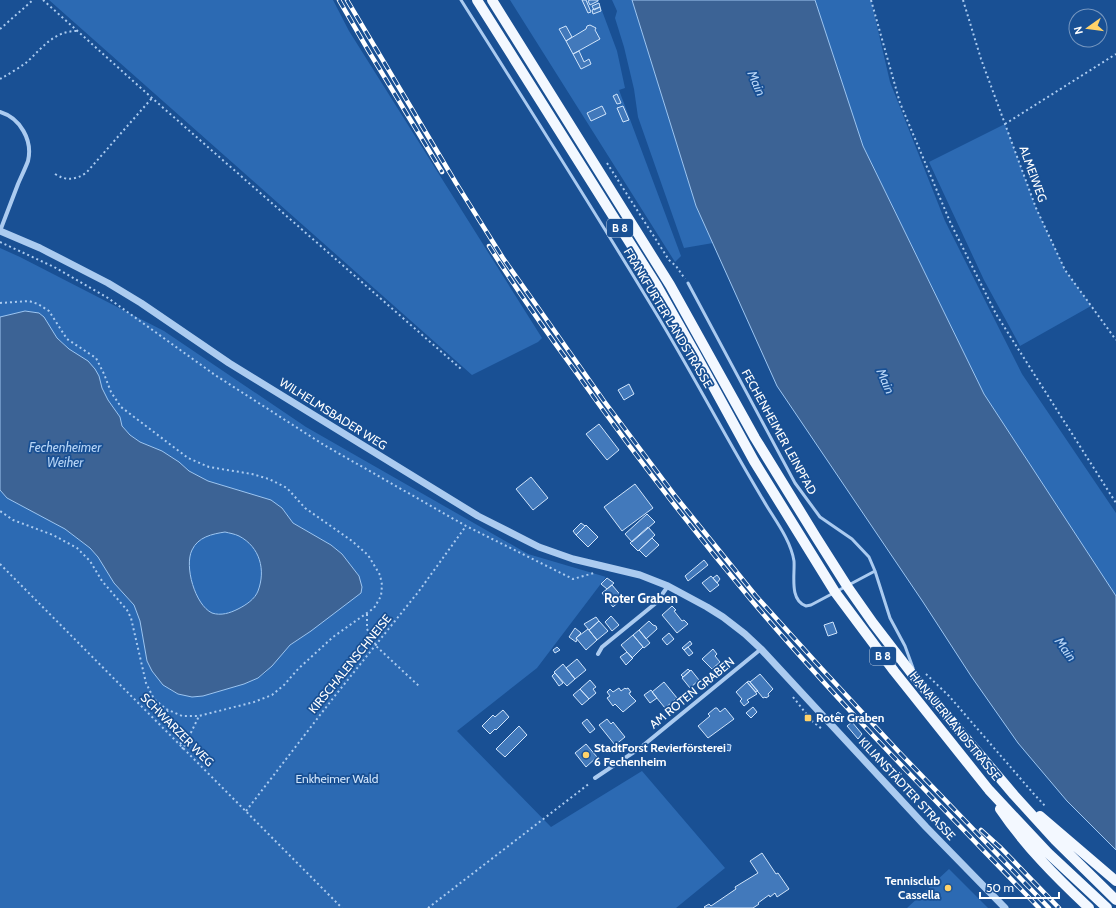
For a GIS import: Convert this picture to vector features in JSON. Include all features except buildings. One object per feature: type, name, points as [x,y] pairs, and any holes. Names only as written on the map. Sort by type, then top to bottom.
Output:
[{"type":"main road","name":"HANAUER LANDSTRASSE","points":[[477,0],[656,286],[754,461],[836,592],[894,671],[989,790],[1048,853],[1107,908]]},
{"type":"main road","name":"B 8","points":[[492,0],[670,285],[755,438],[847,586]]},
{"type":"main road","name":"HANAUER LANDSTRASSE","points":[[847,586],[873,623],[920,675],[1014,795],[1055,840],[1116,900]]},
{"type":"main road","points":[[989,790],[1000,809],[1018,834],[1042,861],[1089,908]]},
{"type":"main road","points":[[1014,795],[1116,881]]},
{"type":"street","points":[[0,112],[7,114],[18,122],[25,135],[29,148],[28,160],[0,231]]},
{"type":"street","name":"WILHELMSBADER WEG","points":[[0,231],[47,252],[141,303],[229,363],[478,516],[539,547],[572,559],[640,575],[668,586],[723,617],[761,649]]},
{"type":"street","points":[[598,654],[602,647],[656,603],[668,586]]},
{"type":"street","name":"AM ROTEN GRABEN","points":[[596,778],[640,748],[761,649]]},
{"type":"street","name":"KILIANSTÄDTER STRASSE","points":[[761,649],[921,821],[1005,908]]},
{"type":"lane","name":"FRANKFURTER LANDSTRASSE","points":[[461,0],[648,299],[781,529],[788,542],[793,558],[794,589],[799,601],[806,606],[812,605],[836,592]]},
{"type":"lane","name":"FECHENHEIMER LEINPFAD","points":[[688,284],[795,483],[820,517],[852,539],[869,557],[890,618],[920,675]]},
{"type":"lane","points":[[836,592],[875,571]]},
{"type":"path","points":[[0,29],[33,0]]},
{"type":"path","points":[[43,0],[152,98],[461,369]]},
{"type":"path","points":[[871,0],[900,103],[951,224],[996,314],[1116,503]]},
{"type":"path","name":"ALMEIWEG","points":[[963,0],[981,59],[1036,208],[1065,270],[1116,340]]},
{"type":"path","points":[[0,80],[25,63],[61,33],[78,31]]},
{"type":"path","points":[[1005,124],[1116,54]]},
{"type":"path","points":[[55,174],[62,178],[71,179],[86,173],[152,98]]},
{"type":"path","points":[[605,160],[669,260],[676,266],[688,284]]},
{"type":"path","points":[[0,242],[54,267],[108,298],[215,375],[324,445],[466,526],[573,579],[596,573]]},
{"type":"path","points":[[0,303],[29,301],[50,311],[67,339],[96,358],[111,392],[122,407],[188,458],[209,467],[252,474],[269,479],[288,488],[305,508],[352,541],[368,555],[380,575],[382,585],[381,596],[374,608],[333,637],[272,695],[254,702],[199,716],[182,716],[166,709],[154,699],[146,683],[131,618],[102,581],[90,561],[77,548],[53,535],[13,520],[0,511]]},
{"type":"path","name":"KIRSCHALENSCHNEISE","points":[[246,811],[334,697],[420,591],[466,526]]},
{"type":"path","name":"SCHWARZER WEG","points":[[0,564],[342,908]]},
{"type":"path","points":[[367,614],[367,629],[376,646],[420,687]]},
{"type":"path","points":[[920,675],[949,696],[1049,810]]},
{"type":"path","points":[[790,693],[812,721],[823,729]]},
{"type":"path","points":[[166,709],[183,749]]},
{"type":"path","points":[[183,749],[199,716]]},
{"type":"path","points":[[428,908],[596,778]]},
{"type":"green space","points":[[49,0],[333,0],[349,31],[542,338],[538,342],[472,375]]},
{"type":"green space","points":[[510,0],[598,0],[617,51],[625,88],[619,90],[681,256],[675,262]]},
{"type":"green space","points":[[612,0],[632,0],[696,206],[713,243],[684,248],[638,117],[634,89],[615,18],[617,11]]},
{"type":"green space","points":[[815,0],[871,0],[890,82],[945,221],[1022,374],[1116,513],[1116,596],[984,394],[863,146]]},
{"type":"green space","points":[[1005,124],[1036,208],[1065,270],[1091,306],[1020,346],[984,280],[929,162]]},
{"type":"green space","name":"Enkheimer Wald","points":[[0,248],[164,331],[306,427],[528,554],[606,577],[537,668],[457,731],[551,827],[642,771],[725,868],[676,908],[0,908],[0,490],[7,498],[65,529],[90,548],[98,557],[114,583],[134,605],[140,621],[147,661],[152,671],[169,689],[178,694],[192,697],[203,696],[244,684],[258,678],[265,673],[290,645],[311,631],[338,609],[359,576],[342,554],[331,545],[293,523],[282,508],[258,496],[208,481],[189,471],[179,462],[162,451],[140,442],[130,435],[122,426],[120,417],[108,400],[102,388],[99,376],[57,338],[44,317],[39,313],[25,311],[0,317]]},
{"type":"green space","points":[[225,532],[239,536],[252,546],[259,560],[261,575],[257,594],[252,599],[244,606],[225,614],[219,614],[212,613],[206,609],[196,594],[190,575],[189,565],[192,550],[198,542],[210,535]]},
{"type":"green space","name":"Tennisclub Cassella","points":[[949,869],[988,908],[907,908]]},
{"type":"water","name":"Main","points":[[632,0],[815,0],[863,146],[984,394],[1116,596],[1116,850],[1067,801],[1018,743],[971,676],[923,602],[777,386],[696,206]]},
{"type":"water","name":"Fechenheimer Weiher","points":[[25,311],[39,313],[44,317],[57,338],[69,349],[88,361],[95,369],[108,400],[120,417],[122,426],[130,435],[140,442],[162,451],[179,462],[189,471],[208,481],[271,500],[282,508],[293,523],[331,545],[342,554],[359,576],[362,587],[361,593],[290,645],[272,666],[258,678],[244,684],[203,696],[192,697],[178,694],[163,685],[152,671],[147,661],[140,621],[134,605],[114,583],[98,557],[90,548],[65,529],[7,498],[0,490],[0,317]],"holes":[[[225,532],[237,535],[252,546],[259,560],[261,575],[257,594],[247,604],[229,613],[215,614],[206,609],[196,594],[190,575],[189,565],[192,550],[198,542],[206,537]]]},
{"type":"railway","points":[[339,0],[442,172]]},
{"type":"railway","points":[[347,0],[456,183],[503,258],[604,401],[676,497],[756,596],[822,669],[899,752],[1049,908]]},
{"type":"railway","points":[[489,246],[542,325],[618,430],[661,488],[752,601],[857,719],[1039,908]]},
{"type":"railway","points":[[981,830],[1001,848],[1059,908]]},
{"type":"place","name":"Roter Graben","points":[[808,718]]},
{"type":"place","name":"StadtForst Revierförsterei 6 Fechenheim","points":[[586,755]]},
{"type":"place","name":"Tennisclub Cassella","points":[[948,888]]},
{"type":"district","name":"Roter Graben","points":[[641,598]]}]
